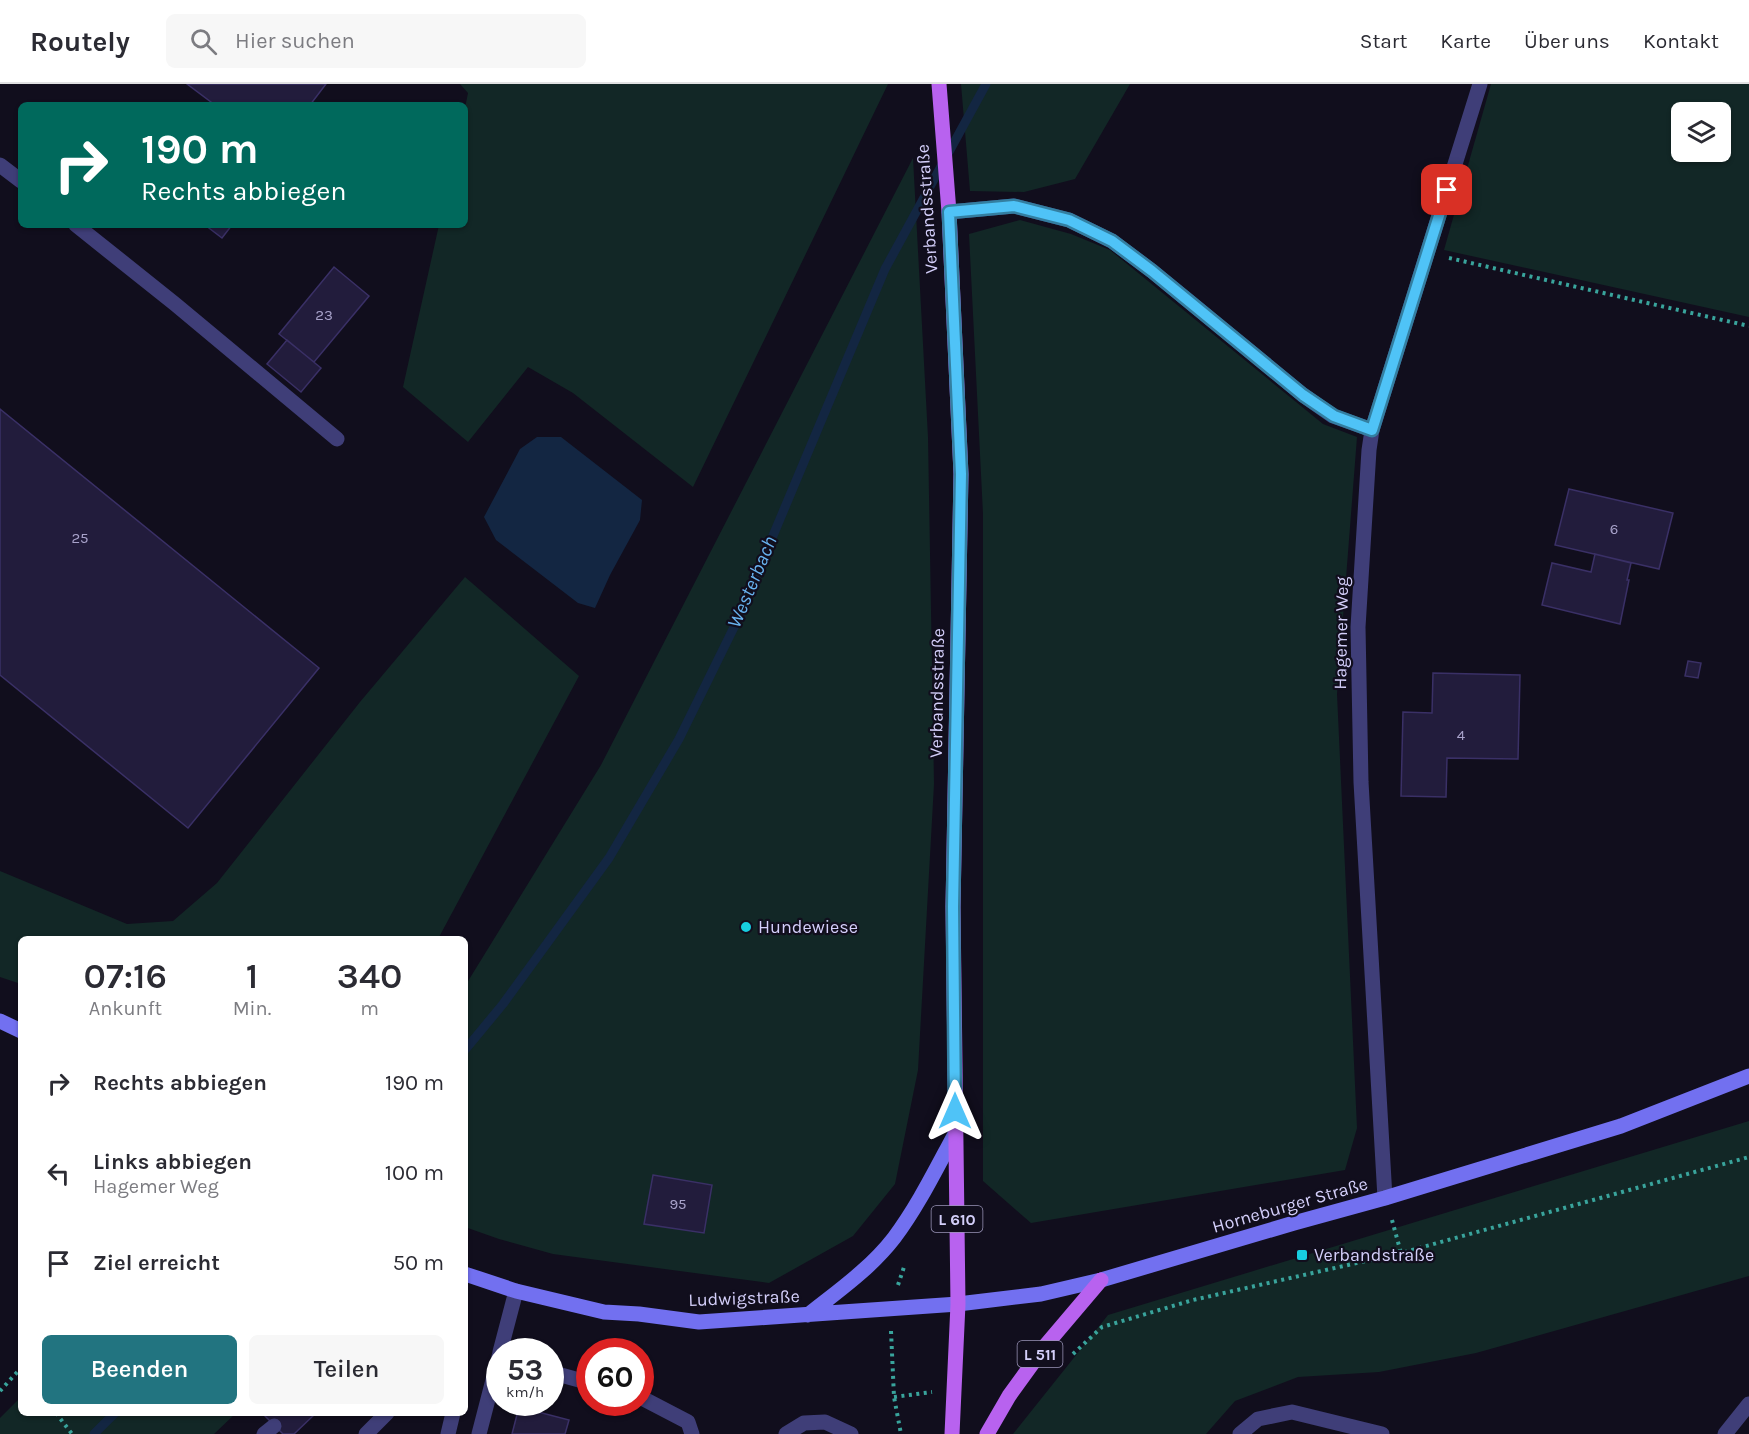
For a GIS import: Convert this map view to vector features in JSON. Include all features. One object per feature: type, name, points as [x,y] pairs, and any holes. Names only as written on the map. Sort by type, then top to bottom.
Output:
[{"type":"main road","name":"Verbandsstraße","points":[[939,84],[949,212],[961,474],[953,907],[958,1304]]},
{"type":"main road","points":[[0,1021],[18,1030]]},
{"type":"main road","name":"Horneburger Straße","points":[[958,1304],[1041,1294],[1101,1281],[1621,1126],[1749,1076]]},
{"type":"main road","points":[[808,1316],[861,1273],[893,1239],[916,1205],[955,1134]]},
{"type":"main road","name":"Ludwigstraße","points":[[468,1275],[516,1291],[604,1312],[699,1322],[958,1304]]},
{"type":"main road","name":"L 511","points":[[987,1434],[1009,1396],[1046,1346],[1101,1281]]},
{"type":"main road","points":[[952,1434],[958,1304]]},
{"type":"street","name":"Hagemer Weg","points":[[1385,1198],[1361,782],[1358,639],[1369,450],[1372,430],[1480,84]]},
{"type":"street","points":[[0,165],[18,179]]},
{"type":"street","points":[[949,212],[1014,206],[1069,220],[1112,241],[1303,395],[1334,416],[1372,430]]},
{"type":"street","points":[[80,228],[176,304],[337,439]]},
{"type":"street","points":[[504,1338],[516,1291]]},
{"type":"street","points":[[654,1404],[688,1422],[692,1434]]},
{"type":"street","points":[[1725,1434],[1749,1404]]},
{"type":"street","points":[[479,1434],[486,1406]]},
{"type":"street","points":[[1240,1434],[1258,1419],[1292,1412],[1382,1434]]},
{"type":"street","points":[[366,1434],[384,1416]]},
{"type":"street","points":[[448,1434],[452,1416]]},
{"type":"street","points":[[786,1434],[804,1423],[825,1422],[851,1434]]},
{"type":"path","points":[[1428,254],[1749,326]]},
{"type":"path","points":[[1070,1356],[1102,1327],[1193,1300],[1401,1253],[1749,1157]]},
{"type":"path","points":[[1385,1198],[1401,1253]]},
{"type":"path","points":[[890,1308],[894,1397],[902,1434]]},
{"type":"path","points":[[0,1391],[18,1371]]},
{"type":"path","points":[[894,1397],[953,1388]]},
{"type":"path","points":[[58,1416],[72,1434]]},
{"type":"green space","points":[[460,84],[888,84],[693,487],[573,393],[528,367],[468,442],[403,387],[438,228],[468,228],[466,102],[468,93]]},
{"type":"green space","points":[[961,84],[1130,84],[1075,179],[1024,192],[970,191]]},
{"type":"green space","points":[[1491,84],[1749,84],[1749,317],[1444,250]]},
{"type":"green space","points":[[913,158],[928,437],[934,784],[918,1070],[895,1184],[853,1236],[769,1283],[553,1254],[468,1228],[468,981],[601,765]]},
{"type":"green space","points":[[1020,220],[1071,234],[1110,250],[1323,424],[1357,437],[1337,694],[1357,1128],[1345,1170],[1031,1223],[983,1181],[983,514],[969,234]]},
{"type":"green space","points":[[465,577],[579,676],[440,936],[18,936],[18,983],[0,977],[0,871],[127,924],[173,921],[217,883],[360,702]]},
{"type":"green space","points":[[1749,1121],[1749,1276],[1476,1353],[1379,1372],[1298,1377],[1235,1401],[1206,1434],[1013,1434],[1108,1315]]},
{"type":"green space","points":[[18,1400],[18,1416],[233,1416],[214,1434],[0,1434],[0,1418]]},
{"type":"water","points":[[537,437],[561,437],[642,500],[640,520],[595,608],[578,603],[496,540],[484,517],[520,449]]},
{"type":"building","points":[[187,84],[326,84],[312,102],[211,102]]},
{"type":"building","points":[[209,228],[230,228],[222,238]]},
{"type":"building","points":[[334,267],[369,296],[314,362],[279,334]]},
{"type":"building","points":[[287,340],[321,368],[301,392],[267,364]]},
{"type":"building","points":[[0,409],[319,668],[188,828],[0,675]]},
{"type":"building","points":[[1569,489],[1673,513],[1659,569],[1555,545]]},
{"type":"building","points":[[1595,554],[1631,563],[1620,624],[1542,605],[1552,563],[1591,572]]},
{"type":"building","points":[[1688,661],[1701,663],[1698,678],[1685,676]]},
{"type":"building","points":[[1433,673],[1520,675],[1518,759],[1447,758],[1446,797],[1401,796],[1403,712],[1432,713]]},
{"type":"building","points":[[653,1175],[712,1185],[704,1233],[644,1224]]},
{"type":"building","points":[[265,1416],[313,1416],[294,1434],[283,1434]]},
{"type":"building","points":[[517,1416],[554,1416],[569,1420],[565,1434],[512,1434]]},
{"type":"waterway","name":"Westerbach","points":[[468,1046],[503,1004],[609,858],[679,739],[738,619],[885,269],[986,84]]},
{"type":"waterway","name":"Westerbach","points":[[94,1434],[112,1416]]},
{"type":"place","name":"Hundewiese","points":[[746,927]]},
{"type":"place","name":"Verbandstraße","points":[[1302,1255]]},
{"type":"route","points":[[955,1111],[953,907],[961,474],[949,212],[1014,206],[1069,220],[1112,241],[1303,395],[1334,416],[1372,430],[1447,190]]}]
